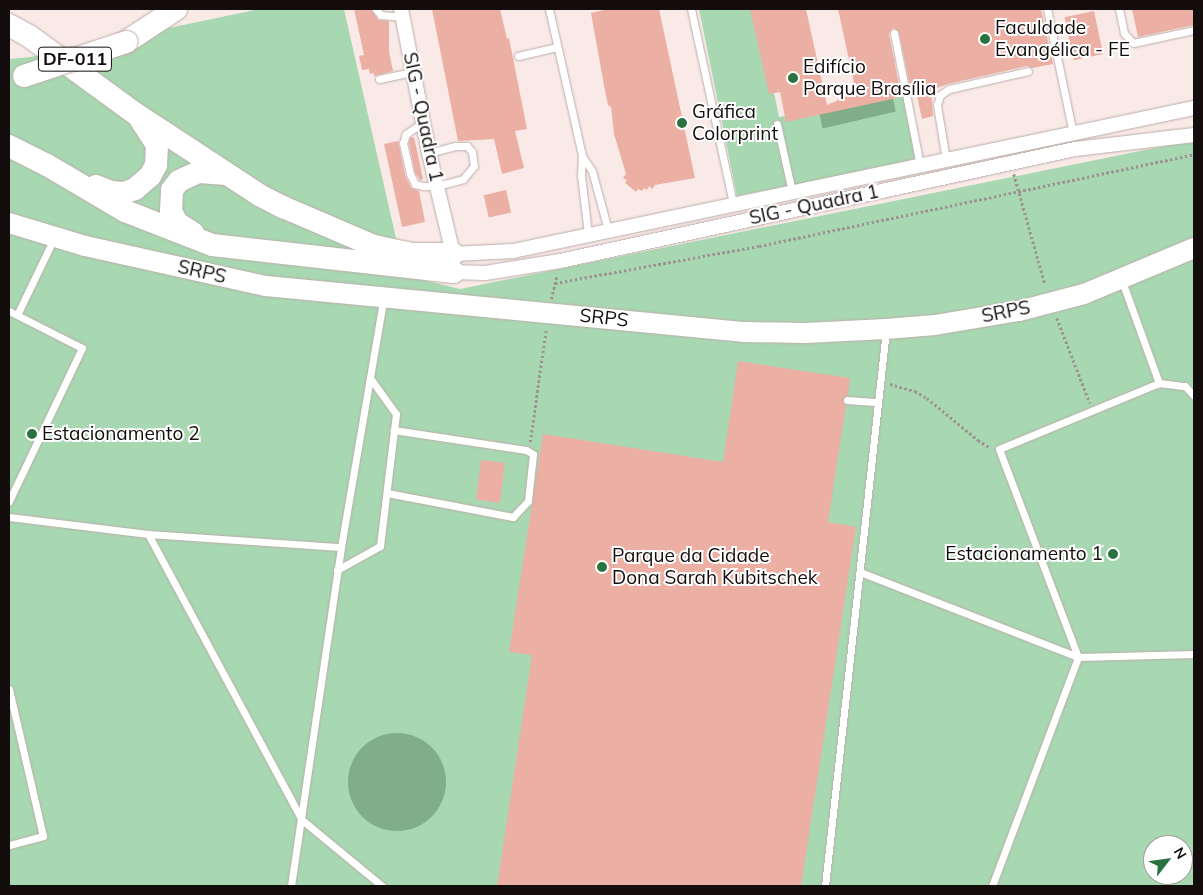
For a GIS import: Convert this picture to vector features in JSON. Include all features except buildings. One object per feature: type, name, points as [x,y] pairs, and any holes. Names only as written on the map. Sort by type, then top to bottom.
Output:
[{"type":"main road","name":"DF-011","points":[[16,76],[126,42],[176,9]]},
{"type":"main road","points":[[9,25],[29,36],[136,114],[228,174],[283,207],[374,246],[453,263]]},
{"type":"main road","points":[[47,166],[110,192],[124,193],[135,189],[150,176],[156,165],[158,155],[155,138],[136,114]]},
{"type":"main road","points":[[9,146],[125,211],[212,245],[453,263]]},
{"type":"main road","points":[[212,245],[177,223],[171,211],[172,190],[179,180],[198,172],[228,174]]},
{"type":"main road","name":"SRPS","points":[[9,223],[54,238],[266,286],[745,332],[805,333],[886,329],[935,325],[1018,311],[1084,294],[1194,248]]},
{"type":"street","name":"SIG - Quadra 1","points":[[402,13],[429,153],[453,263]]},
{"type":"street","name":"SIG - Quadra 1","points":[[453,263],[1194,108]]},
{"type":"street","name":"SIG - Quadra 1","points":[[453,263],[485,273],[560,261],[1075,149],[1192,134]]},
{"type":"lane","points":[[376,9],[382,15],[402,13]]},
{"type":"lane","points":[[549,9],[582,156],[581,176],[588,234]]},
{"type":"lane","points":[[691,9],[733,204]]},
{"type":"lane","points":[[1047,9],[1073,133]]},
{"type":"lane","points":[[1118,9],[1124,33],[1133,43],[1194,30]]},
{"type":"lane","points":[[894,33],[920,165]]},
{"type":"lane","points":[[518,56],[557,47]]},
{"type":"lane","points":[[946,161],[937,105],[940,95],[949,89],[1028,71]]},
{"type":"lane","points":[[379,79],[413,72]]},
{"type":"lane","points":[[423,122],[406,134],[403,143],[410,174],[415,184],[437,186],[463,179],[474,166],[472,152],[462,145],[429,153]]},
{"type":"lane","points":[[777,124],[792,192]]},
{"type":"lane","points":[[582,156],[592,171],[608,230]]},
{"type":"lane","points":[[17,315],[54,238]]},
{"type":"lane","points":[[1121,278],[1159,383]]},
{"type":"lane","points":[[291,886],[340,546],[384,297]]},
{"type":"lane","points":[[9,311],[82,348],[9,501]]},
{"type":"lane","points":[[825,886],[886,329]]},
{"type":"lane","points":[[337,570],[380,546],[396,414],[370,378]]},
{"type":"lane","points":[[992,886],[1078,657],[1000,449],[1159,383],[1185,386],[1194,396]]},
{"type":"lane","points":[[847,400],[878,402]]},
{"type":"lane","points":[[387,493],[513,518],[528,501],[533,454],[394,430]]},
{"type":"lane","points":[[9,517],[148,534],[340,546]]},
{"type":"lane","points":[[148,534],[302,820],[382,886]]},
{"type":"lane","points":[[860,572],[1078,657],[1194,654]]},
{"type":"lane","points":[[9,689],[43,836],[9,844]]},
{"type":"path","points":[[555,283],[759,246],[1194,154]]},
{"type":"path","points":[[1011,162],[1045,284]]},
{"type":"path","points":[[529,452],[549,312],[560,261]]},
{"type":"path","points":[[1057,318],[1093,410]]},
{"type":"path","points":[[881,382],[915,391],[987,446],[1000,449]]},
{"type":"shaded area","name":"Parque da Cidade Dona Sarah Kubitschek","points":[[260,9],[344,9],[398,247],[419,279],[460,289],[1194,140],[1194,886],[9,886],[9,59],[30,57]]},
{"type":"shaded area","points":[[699,9],[757,9],[779,117],[903,92],[916,161],[737,196]]},
{"type":"shaded area","points":[[892,95],[896,112],[823,128],[819,112]]},
{"type":"shaded area","points":[[397,733],[416,737],[432,747],[442,763],[446,782],[442,801],[432,817],[416,827],[397,831],[378,827],[362,817],[352,801],[348,782],[352,763],[362,747],[378,737]]},
{"type":"place","name":"Faculdade Evangélica - FE","points":[[985,39]]},
{"type":"place","name":"Edifício Parque Brasília","points":[[793,78]]},
{"type":"place","name":"Gráfica Colorprint","points":[[682,123]]},
{"type":"place","name":"Estacionamento 2","points":[[32,434]]},
{"type":"place","name":"Estacionamento 1","points":[[1113,554]]},
{"type":"place","name":"Parque da Cidade Dona Sarah Kubitschek","points":[[602,567]]}]
